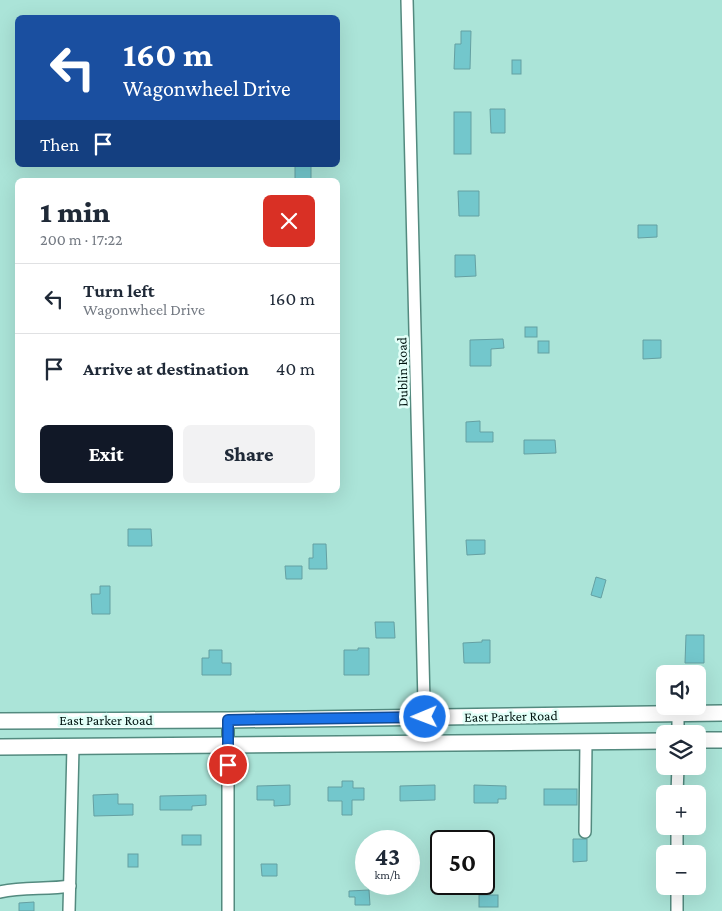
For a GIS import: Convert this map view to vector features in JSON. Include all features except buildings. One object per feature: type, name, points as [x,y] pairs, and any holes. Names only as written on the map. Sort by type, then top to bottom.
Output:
[{"type":"main road","name":"East Parker Road","points":[[706,712],[722,712]]},
{"type":"main road","name":"East Parker Road","points":[[0,721],[228,720],[656,713]]},
{"type":"main road","points":[[72,721],[72,747]]},
{"type":"main road","points":[[706,740],[722,740]]},
{"type":"main road","name":"East Parker Road","points":[[0,747],[656,741]]},
{"type":"street","name":"Dublin Road","points":[[408,0],[425,744]]},
{"type":"street","points":[[228,720],[228,911]]},
{"type":"street","points":[[585,832],[586,742]]},
{"type":"street","points":[[69,911],[72,747]]},
{"type":"street","points":[[0,892],[53,889],[70,886]]},
{"type":"street","points":[[676,895],[676,911]]},
{"type":"route","points":[[228,765],[228,720],[425,717]]}]
